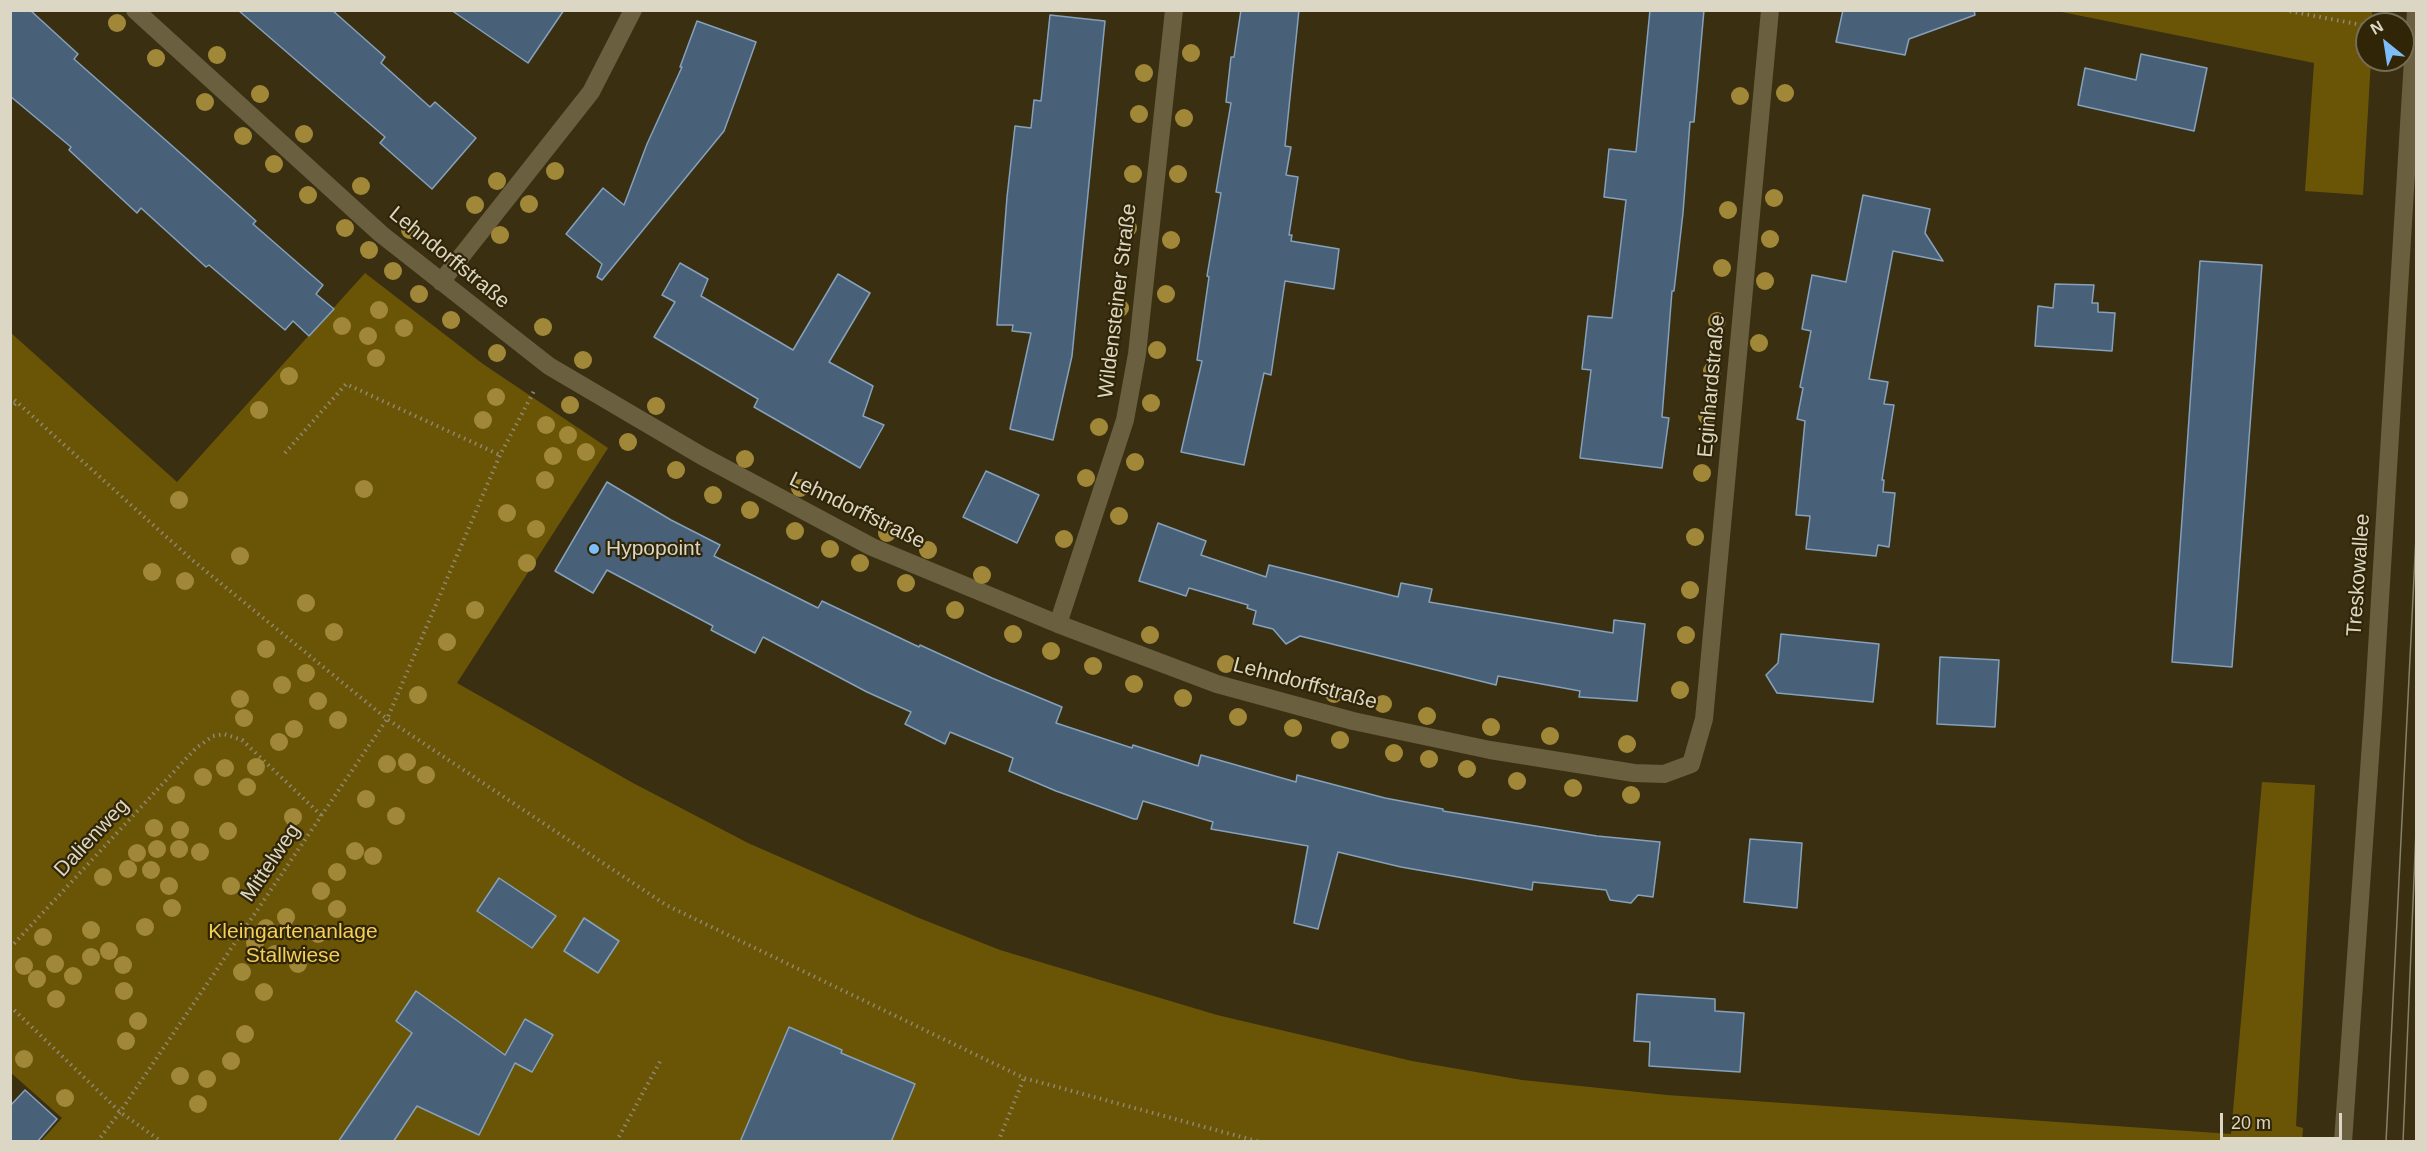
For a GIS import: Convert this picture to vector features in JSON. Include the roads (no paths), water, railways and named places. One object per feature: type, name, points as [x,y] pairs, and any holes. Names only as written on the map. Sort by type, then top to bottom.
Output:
[{"type":"street","name":"Lehndorffstraße","points":[[135,10],[381,234],[549,366],[702,456],[872,547],[1058,624],[1217,684],[1364,724],[1490,750],[1634,773],[1665,774],[1691,764]]},
{"type":"street","points":[[441,282],[591,92],[633,10]]},
{"type":"street","name":"Wildensteiner Straße","points":[[1058,624],[1125,420],[1137,354],[1174,10]]},
{"type":"street","name":"Eginhardstraße","points":[[1691,764],[1704,719],[1770,10]]},
{"type":"street","name":"Treskowallee","points":[[2343,1142],[2373,714],[2416,10]]},
{"type":"tram line","points":[[2386,1142],[2416,537]]},
{"type":"tram line","points":[[2403,1142],[2416,831]]},
{"type":"place","name":"Hypopoint","points":[[594,549]]},
{"type":"park label","name":"Kleingartenanlage Stallwiese","points":[[293,944]]}]
